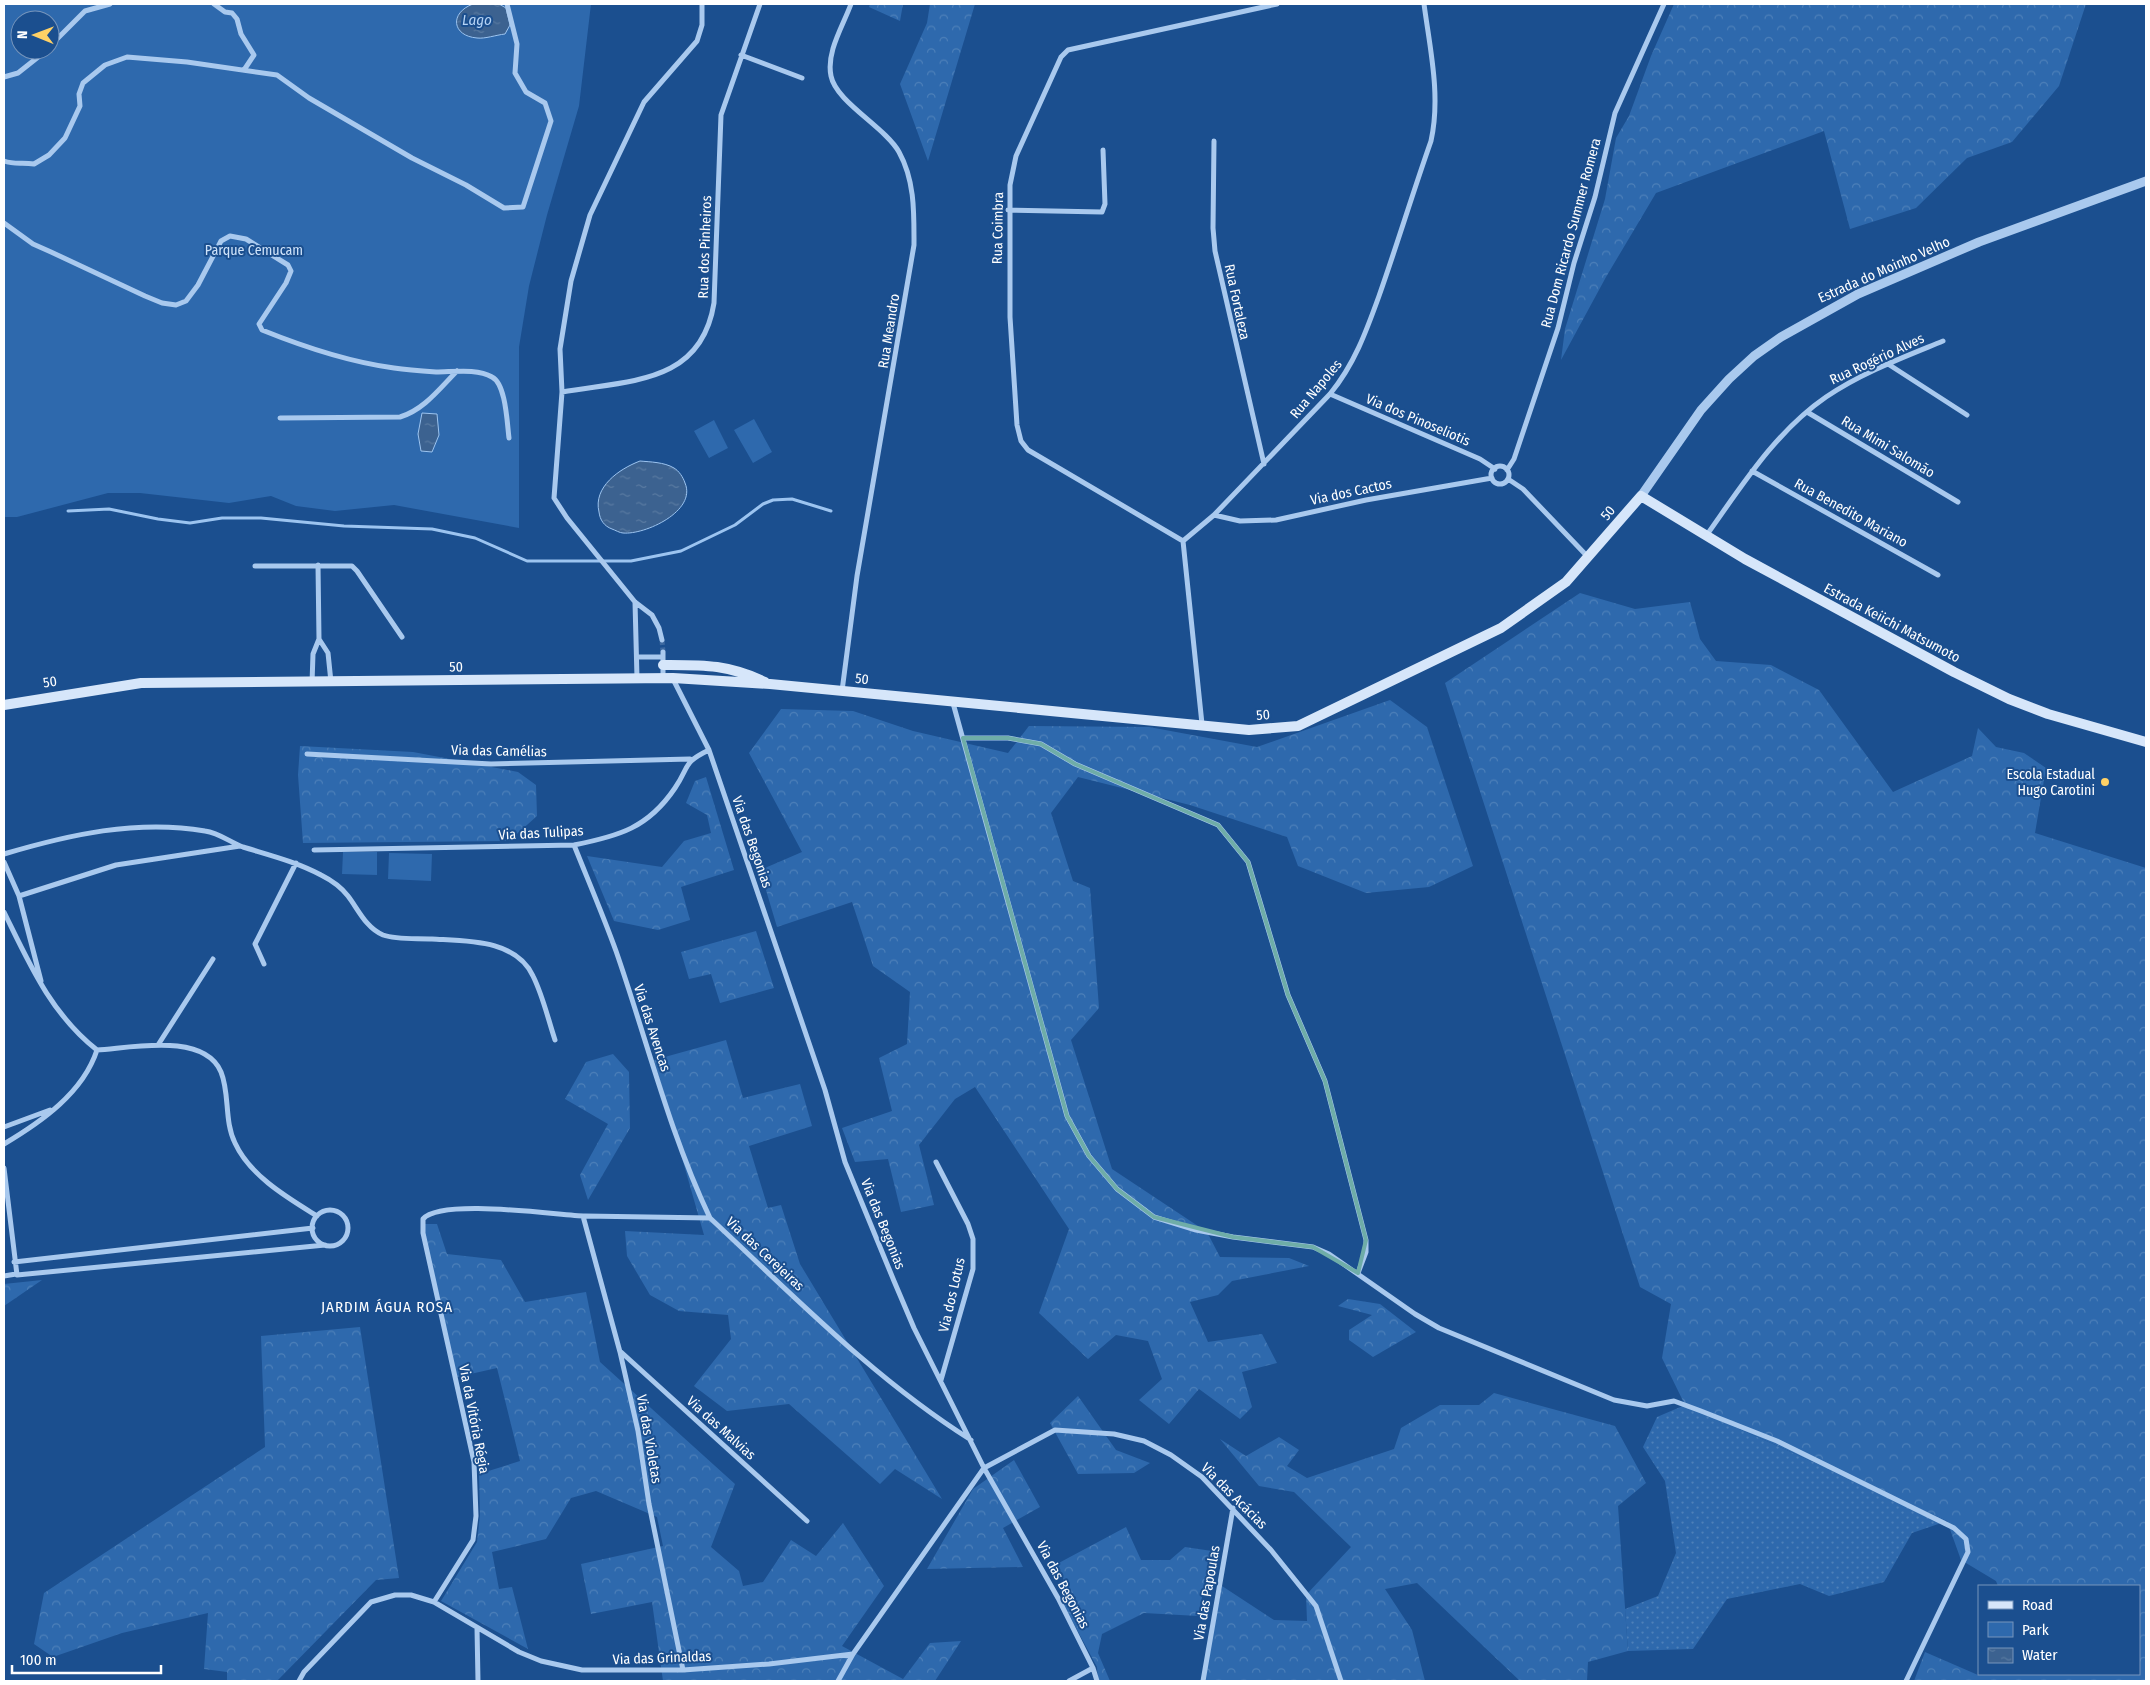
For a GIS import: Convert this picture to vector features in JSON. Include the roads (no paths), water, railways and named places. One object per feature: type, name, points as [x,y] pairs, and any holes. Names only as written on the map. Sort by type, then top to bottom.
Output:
[{"type":"main road","name":"50","points":[[4,704],[141,683],[331,683],[668,678],[770,684],[1249,730],[1298,726],[1501,628],[1566,582],[1641,496]]},
{"type":"main road","name":"Estrada Keiichi Matsumoto","points":[[1641,496],[1706,536],[1902,646],[1986,687],[2048,714],[2146,742]]},
{"type":"main road","points":[[663,658],[732,668],[770,684]]},
{"type":"street","points":[[60,36],[85,11],[110,4]]},
{"type":"street","points":[[214,4],[225,12],[232,13],[237,19],[241,34],[254,55],[244,70]]},
{"type":"street","points":[[4,161],[15,165],[24,162],[34,164],[49,154],[65,138],[74,122],[80,106],[79,94],[83,83],[104,65],[127,57],[277,75],[308,98],[504,208],[523,207],[551,120],[545,103],[526,92],[515,73],[517,44],[507,4]]},
{"type":"street","points":[[662,640],[656,621],[635,602],[567,518],[554,498],[562,392],[560,349],[562,325],[582,236],[644,102],[697,41],[702,25],[702,4]]},
{"type":"street","name":"Rua dos Pinheiros","points":[[562,392],[655,376],[675,368],[685,361],[704,336],[712,320],[714,303],[721,115],[760,4]]},
{"type":"street","name":"Rua Meandro","points":[[842,691],[857,576],[914,245],[913,194],[908,173],[898,151],[885,134],[837,88],[831,78],[832,54],[851,4]]},
{"type":"street","name":"Rua Coimbra","points":[[1182,541],[1028,450],[1021,442],[1017,425],[1010,318],[1008,210],[1010,186],[1016,156],[1061,57],[1068,50],[1277,4]]},
{"type":"street","name":"Rua Napoles","points":[[1182,541],[1214,516],[1264,464],[1330,394],[1345,376],[1355,359],[1391,262],[1432,141],[1436,121],[1436,103],[1424,4]]},
{"type":"street","name":"Rua Dom Ricardo Summer Romera","points":[[1507,470],[1514,459],[1553,344],[1615,113],[1664,4]]},
{"type":"street","points":[[741,55],[802,78]]},
{"type":"street","points":[[4,77],[18,73],[34,60]]},
{"type":"street","name":"Rua Fortaleza","points":[[1214,141],[1213,228],[1215,251],[1264,464]]},
{"type":"street","points":[[1008,210],[1102,212],[1106,204],[1103,150]]},
{"type":"street","name":"Estrada do Moinho Velho","points":[[1641,496],[1701,410],[1742,368],[1780,336],[1858,294],[1979,242],[2146,181]]},
{"type":"street","points":[[4,223],[32,244],[145,296],[176,305],[186,301],[198,285],[221,241],[230,236],[246,239],[288,265],[291,270],[286,283],[259,324],[262,330],[294,343],[369,364],[436,372],[458,371],[493,377],[498,382],[503,394],[509,438]]},
{"type":"street","name":"Rua Rogério Alves","points":[[1706,536],[1752,471],[1775,443],[1807,412],[1832,393],[1888,364],[1943,341]]},
{"type":"street","points":[[1888,364],[1967,415]]},
{"type":"street","points":[[280,418],[400,417],[410,414],[426,402],[458,371]]},
{"type":"street","name":"Via dos Pinoseliotis","points":[[1330,394],[1480,459],[1495,469]]},
{"type":"street","name":"Rua Mimi Salomão","points":[[1807,412],[1958,502]]},
{"type":"street","points":[[1508,479],[1500,484],[1492,478],[1495,469],[1501,467],[1507,470],[1508,479],[1523,489],[1588,556]]},
{"type":"street","name":"Rua Benedito Mariano","points":[[1752,471],[1938,575]]},
{"type":"street","name":"Via dos Cactos","points":[[1214,516],[1240,521],[1276,520],[1366,500],[1492,478]]},
{"type":"street","points":[[1182,541],[1202,724]]},
{"type":"street","points":[[312,683],[312,654],[319,639],[318,565]]},
{"type":"street","points":[[255,566],[318,565],[354,567],[402,637]]},
{"type":"street","points":[[635,602],[637,678]]},
{"type":"street","points":[[319,639],[328,653],[331,683]]},
{"type":"street","points":[[637,657],[663,658],[668,678],[709,750],[690,759]]},
{"type":"street","points":[[953,703],[1067,1116],[1089,1156],[1117,1189],[1154,1217],[1196,1230],[1224,1236],[1313,1247],[1329,1254],[1415,1314],[1439,1328],[1614,1400],[1647,1406],[1674,1401],[1701,1411],[1777,1441],[1954,1528],[1966,1540],[1968,1552],[1906,1681]]},
{"type":"street","points":[[963,738],[1008,738],[1040,744],[1075,764],[1218,825],[1240,851],[1248,862],[1288,995],[1325,1081],[1366,1240],[1366,1252],[1358,1273]]},
{"type":"street","name":"Via das Begonias","points":[[709,750],[825,1090],[845,1162],[911,1320],[984,1468],[1058,1598],[1093,1668],[1097,1681]]},
{"type":"street","name":"Via das Camélias","points":[[308,754],[491,764],[690,759]]},
{"type":"street","name":"Via das Tulipas","points":[[314,850],[574,845],[626,832],[645,822],[660,808],[676,787],[690,759]]},
{"type":"street","points":[[4,854],[63,836],[90,831],[148,828],[206,831],[241,846],[296,864],[322,875],[347,894],[369,925],[384,935],[487,944],[506,950],[522,961],[532,975],[555,1040]]},
{"type":"street","name":"Via das Avencas","points":[[574,845],[616,951],[674,1131],[710,1218]]},
{"type":"street","points":[[19,896],[116,865],[241,846]]},
{"type":"street","points":[[4,862],[19,896],[42,988]]},
{"type":"street","points":[[264,964],[255,944],[296,864]]},
{"type":"street","points":[[4,912],[42,988],[68,1024],[97,1050],[158,1046],[186,1047],[202,1052],[213,1061],[221,1072],[230,1130],[241,1154],[287,1197],[317,1216]]},
{"type":"street","points":[[158,1046],[213,959]]},
{"type":"street","points":[[4,1144],[28,1130],[56,1108],[84,1080],[91,1068],[97,1050]]},
{"type":"street","points":[[4,1127],[56,1108]]},
{"type":"street","name":"Via dos Lotus","points":[[936,1162],[968,1224],[974,1250],[971,1277],[941,1381]]},
{"type":"street","points":[[4,1168],[16,1274]]},
{"type":"street","name":"Via das Cerejeiras","points":[[423,1233],[422,1224],[426,1215],[449,1210],[473,1208],[583,1216],[710,1218],[848,1346],[942,1422],[971,1440]]},
{"type":"street","points":[[4,1276],[324,1245],[330,1246],[342,1242],[348,1232],[346,1220],[338,1212],[327,1211],[317,1216],[313,1228],[317,1240],[324,1245]]},
{"type":"street","name":"Via das Violetas","points":[[583,1216],[620,1352],[638,1432],[649,1504],[683,1670]]},
{"type":"street","points":[[14,1262],[313,1228]]},
{"type":"street","name":"Via da Vitória Régia","points":[[423,1233],[474,1462],[476,1516],[473,1540],[434,1602]]},
{"type":"street","name":"Via das Malvias","points":[[620,1352],[807,1521]]},
{"type":"street","name":"Via das Acácias","points":[[984,1468],[1056,1430],[1114,1434],[1144,1441],[1171,1455],[1202,1477],[1233,1508],[1271,1550],[1316,1606],[1342,1681]]},
{"type":"street","points":[[838,1681],[853,1654],[984,1468]]},
{"type":"street","name":"Via das Papoulas","points":[[1203,1681],[1233,1508]]},
{"type":"street","name":"Via das Grinaldas","points":[[298,1681],[304,1672],[371,1602],[395,1595],[411,1595],[434,1602],[519,1652],[562,1667],[603,1672],[683,1670],[853,1654]]},
{"type":"street","points":[[477,1628],[478,1681]]},
{"type":"street","points":[[1069,1681],[1093,1668]]},
{"type":"water","name":"Lago","points":[[473,4],[499,4],[506,8],[510,25],[505,34],[480,38],[462,33],[458,29],[457,18],[465,8]]},
{"type":"water","points":[[422,413],[437,414],[439,435],[432,452],[421,451],[418,434]]},
{"type":"water","points":[[640,461],[661,463],[676,469],[681,474],[687,493],[683,503],[667,519],[644,530],[620,533],[607,526],[601,520],[598,503],[600,495],[609,480],[616,474]]},
{"type":"waterway","points":[[68,511],[109,509],[158,519],[190,523],[222,518],[261,518],[344,526],[432,529],[475,538],[527,561],[631,561],[681,551],[735,525],[763,504],[773,500],[792,499],[831,511]]},
{"type":"tunnel","points":[[662,640],[663,652]]},
{"type":"place","name":"Escola Estadual Hugo Carotini","points":[[2105,782]]},
{"type":"district","name":"JARDIM ÁGUA ROSA","points":[[387,1307]]},
{"type":"park label","name":"Parque Cemucam","points":[[254,250]]}]
